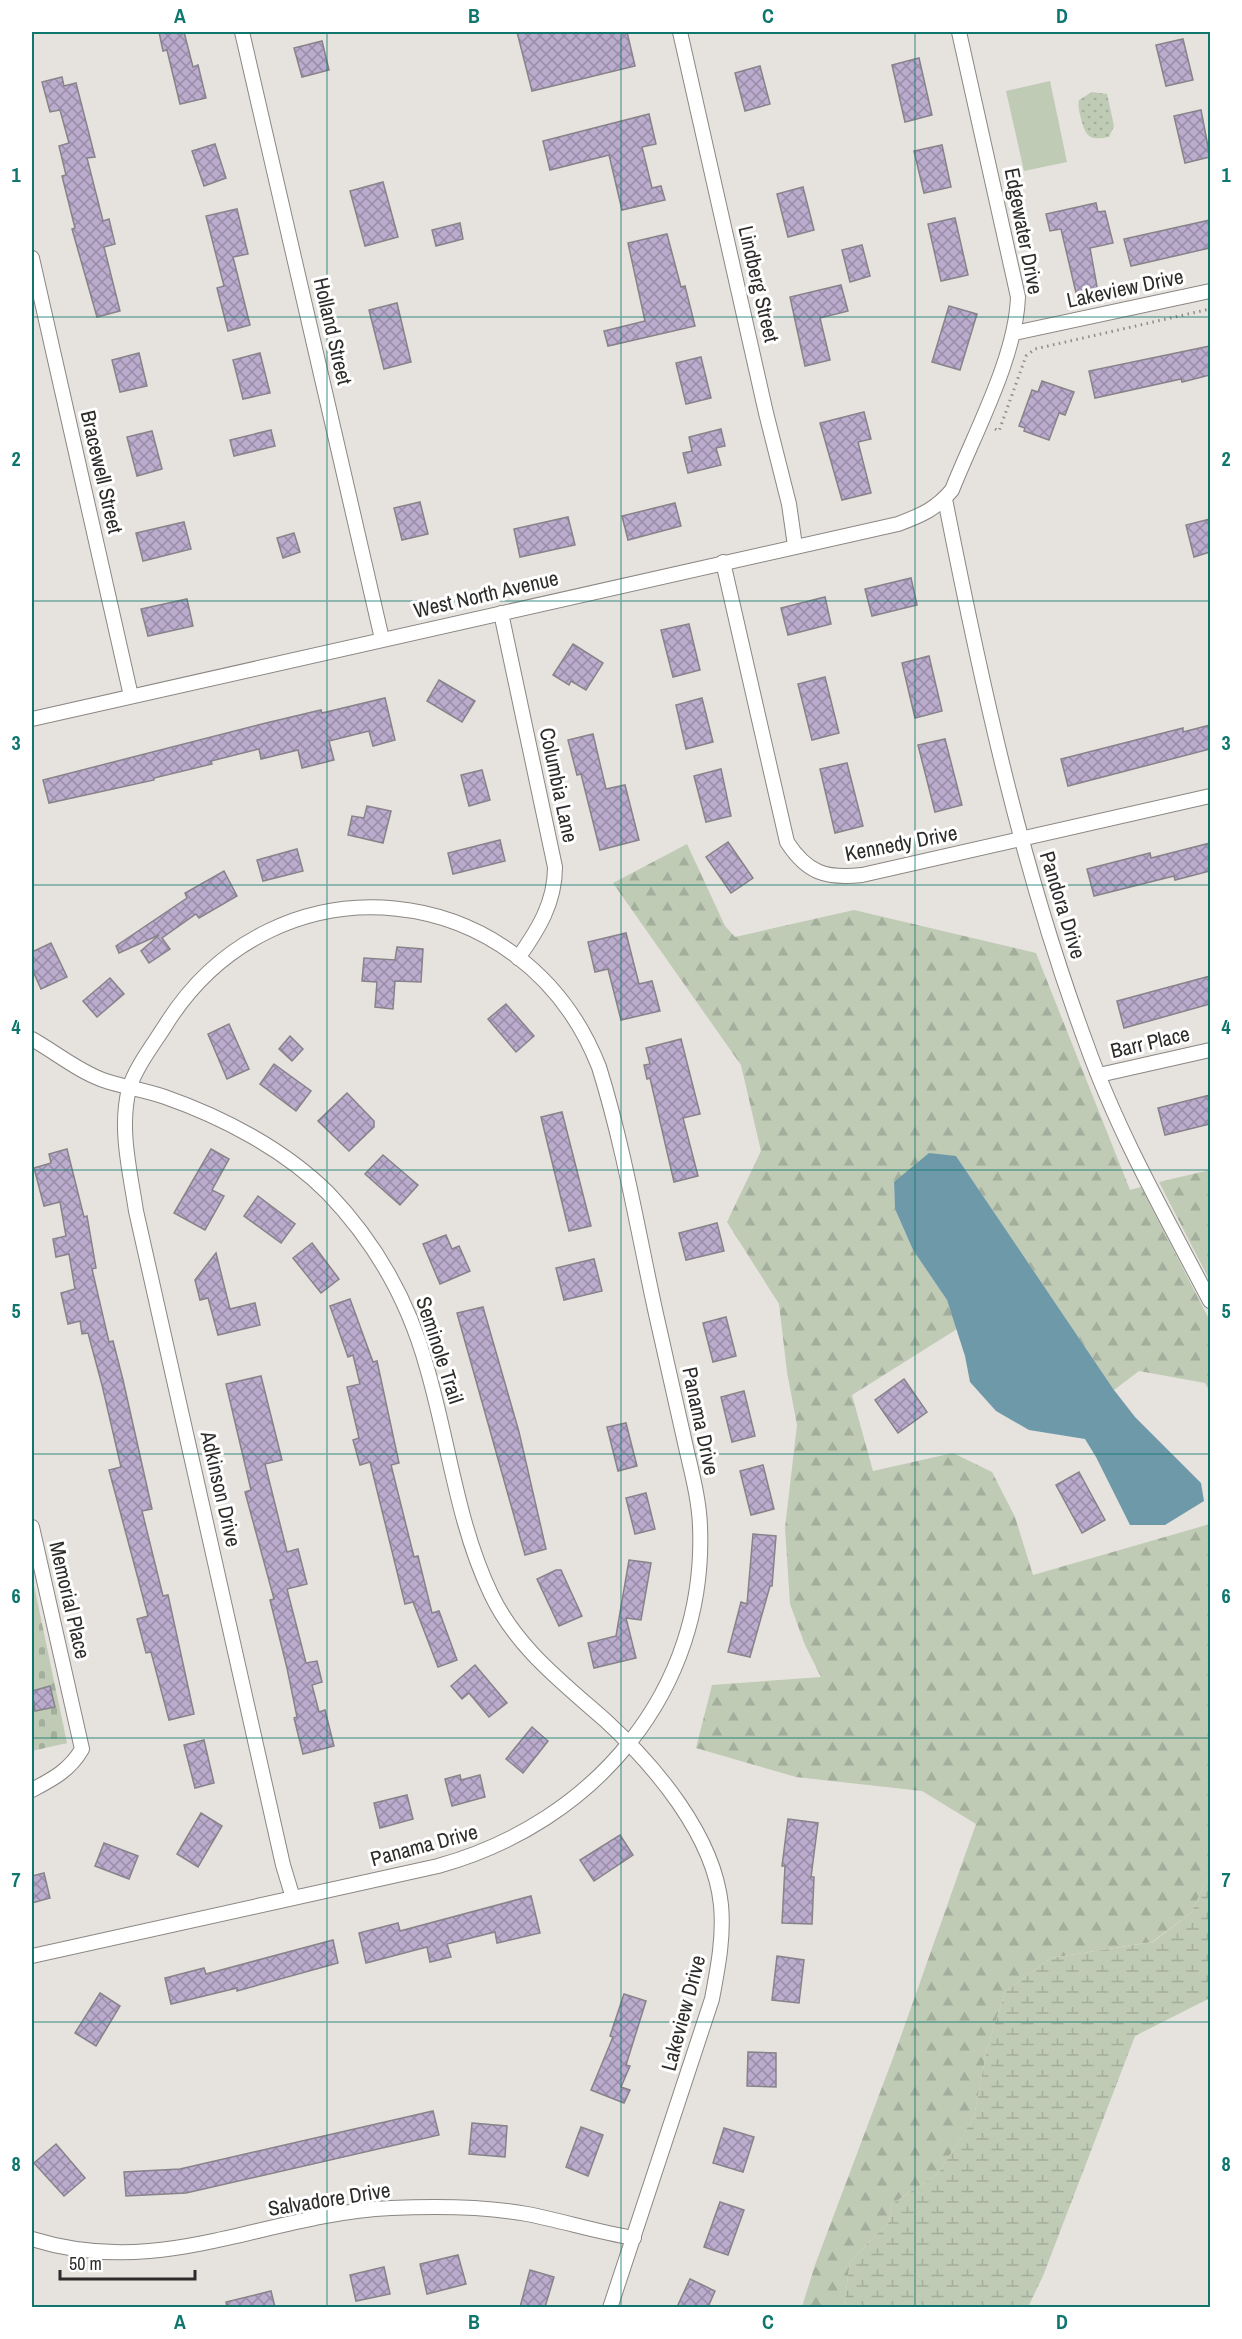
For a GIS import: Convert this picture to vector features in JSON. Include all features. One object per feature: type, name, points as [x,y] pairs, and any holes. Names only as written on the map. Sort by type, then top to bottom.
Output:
[{"type":"street","name":"Holland Street","points":[[242,32],[382,639]]},
{"type":"street","name":"Lindberg Street","points":[[680,32],[789,504],[795,546]]},
{"type":"street","name":"Edgewater Drive","points":[[945,499],[952,490],[1014,333],[1018,297],[959,32]]},
{"type":"street","name":"Bracewell Street","points":[[32,258],[131,696]]},
{"type":"street","name":"Lakeview Drive","points":[[1014,333],[1210,291]]},
{"type":"street","name":"West North Avenue","points":[[32,719],[898,524],[929,513],[945,499]]},
{"type":"street","name":"Pandora Drive","points":[[945,499],[1022,839],[1048,933],[1099,1075],[1157,1200],[1210,1301]]},
{"type":"street","name":"Kennedy Drive","points":[[723,562],[787,842],[796,856],[818,872],[841,877],[1210,796]]},
{"type":"street","name":"Columbia Lane","points":[[501,613],[555,867],[555,882],[545,917],[518,958]]},
{"type":"street","name":"Panama Drive","points":[[32,1956],[438,1866],[499,1845],[545,1819],[571,1800],[629,1744],[671,1680],[693,1618],[699,1577],[699,1511],[599,1067],[568,1006],[548,984],[518,958],[489,936],[462,924],[414,911],[365,907],[337,909],[293,921],[250,940],[233,951],[201,979],[177,1006],[130,1087]]},
{"type":"street","name":"Seminole Trail","points":[[32,1039],[88,1072],[165,1097],[267,1146],[328,1194],[367,1240],[399,1293],[420,1345],[475,1557],[492,1597],[527,1649],[629,1744]]},
{"type":"street","name":"Barr Place","points":[[1099,1075],[1210,1050]]},
{"type":"street","name":"Adkinson Drive","points":[[130,1087],[124,1119],[136,1210],[283,1865],[293,1898]]},
{"type":"street","name":"Memorial Place","points":[[32,1527],[82,1749],[74,1763],[56,1777],[32,1790]]},
{"type":"street","name":"Lakeview Drive","points":[[610,2307],[712,1999],[722,1950],[718,1887],[700,1841],[661,1778],[629,1744]]},
{"type":"street","name":"Salvadore Drive","points":[[32,2239],[86,2250],[152,2252],[194,2247],[368,2210],[464,2208],[527,2214],[634,2238]]},
{"type":"path","points":[[979,422],[999,431],[1026,356],[1035,349],[1210,309]]},
{"type":"green space","points":[[1050,81],[1067,162],[1024,171],[1006,91]]},
{"type":"green space","points":[[1092,92],[1107,94],[1114,126],[1109,137],[1091,137],[1083,127],[1079,100]]},
{"type":"green space","points":[[687,844],[725,926],[735,937],[854,910],[1036,953],[1130,1190],[1141,1187],[1210,1321],[1210,1392],[1205,1383],[1139,1371],[1114,1390],[956,1156],[894,1182],[895,1209],[913,1250],[947,1300],[957,1329],[852,1395],[873,1471],[953,1453],[992,1472],[1015,1517],[1033,1575],[1210,1524],[1210,1873],[1191,1913],[1152,1942],[1051,1958],[1005,1992],[987,2049],[974,2117],[938,2174],[892,2204],[889,2222],[850,2261],[844,2307],[802,2307],[815,2265],[896,2050],[976,1824],[922,1791],[796,1777],[696,1748],[712,1685],[821,1677],[805,1645],[790,1604],[785,1528],[797,1425],[787,1372],[779,1304],[727,1222],[761,1151],[741,1065],[613,883]]},
{"type":"green space","points":[[1210,1170],[1210,1281],[1159,1182]]},
{"type":"green space","points":[[32,1576],[67,1743],[32,1751]]},
{"type":"green space","points":[[1210,1873],[1210,1998],[1135,2036],[1043,2276],[1028,2307],[844,2307],[850,2261],[889,2222],[892,2204],[938,2174],[974,2117],[987,2049],[1005,1992],[1051,1958],[1153,1942],[1191,1913]]},
{"type":"water","points":[[929,1153],[956,1156],[1114,1390],[1135,1417],[1201,1483],[1204,1501],[1165,1525],[1130,1525],[1085,1439],[1029,1430],[996,1411],[970,1382],[965,1356],[947,1300],[913,1250],[895,1209],[894,1182]]},
{"type":"building","points":[[159,32],[184,32],[193,67],[198,65],[206,98],[180,104],[167,50],[163,51]]},
{"type":"building","points":[[517,32],[627,32],[635,66],[532,91]]},
{"type":"building","points":[[1183,39],[1193,80],[1166,86],[1156,45]]},
{"type":"building","points":[[322,41],[329,70],[302,77],[294,48]]},
{"type":"building","points":[[919,58],[932,115],[905,122],[892,65]]},
{"type":"building","points":[[760,66],[770,104],[745,111],[735,73]]},
{"type":"building","points":[[62,77],[64,86],[76,83],[95,157],[87,158],[103,221],[109,219],[115,244],[104,247],[120,311],[97,317],[72,229],[75,228],[62,176],[66,175],[59,146],[69,143],[60,110],[50,112],[42,82]]},
{"type":"building","points":[[1201,110],[1210,157],[1185,163],[1174,116]]},
{"type":"building","points":[[649,114],[656,144],[642,147],[652,188],[661,186],[665,200],[622,210],[609,155],[550,170],[543,141]]},
{"type":"building","points":[[215,144],[226,178],[204,186],[192,151]]},
{"type":"building","points":[[942,145],[951,187],[924,193],[914,151]]},
{"type":"building","points":[[383,182],[398,237],[365,246],[350,191]]},
{"type":"building","points":[[803,187],[814,230],[788,237],[777,194]]},
{"type":"building","points":[[1096,203],[1098,212],[1105,211],[1113,243],[1090,248],[1098,292],[1077,297],[1061,229],[1050,231],[1046,214]]},
{"type":"building","points":[[237,209],[248,254],[233,257],[250,325],[228,331],[217,288],[224,286],[206,216]]},
{"type":"building","points":[[955,218],[968,275],[941,281],[928,224]]},
{"type":"building","points":[[1210,220],[1210,248],[1131,266],[1124,239]]},
{"type":"building","points":[[460,223],[463,239],[436,246],[432,230]]},
{"type":"building","points":[[667,234],[681,287],[685,286],[695,326],[608,346],[604,331],[645,321],[628,243]]},
{"type":"building","points":[[862,245],[870,276],[850,282],[842,250]]},
{"type":"building","points":[[841,285],[848,311],[820,318],[830,360],[805,366],[790,297]]},
{"type":"building","points":[[397,303],[411,362],[384,369],[369,310]]},
{"type":"building","points":[[949,306],[977,314],[960,370],[932,362]]},
{"type":"building","points":[[1210,346],[1210,375],[1095,398],[1089,371]]},
{"type":"building","points":[[139,353],[147,386],[120,392],[112,360]]},
{"type":"building","points":[[260,353],[270,393],[243,399],[233,360]]},
{"type":"building","points":[[701,357],[711,398],[686,404],[676,363]]},
{"type":"building","points":[[1042,381],[1074,392],[1065,415],[1059,413],[1049,440],[1024,431],[1025,428],[1019,426],[1032,390],[1038,392]]},
{"type":"building","points":[[864,412],[871,439],[858,442],[871,493],[842,500],[820,423]]},
{"type":"building","points":[[721,429],[725,446],[716,448],[721,465],[688,473],[683,453],[692,451],[689,437]]},
{"type":"building","points":[[271,430],[275,446],[234,456],[230,440]]},
{"type":"building","points":[[152,431],[162,469],[137,476],[127,437]]},
{"type":"building","points":[[420,502],[428,534],[402,540],[394,508]]},
{"type":"building","points":[[675,503],[681,526],[628,540],[622,516]]},
{"type":"building","points":[[568,517],[575,545],[520,557],[514,529]]},
{"type":"building","points":[[1210,519],[1210,552],[1194,557],[1186,525]]},
{"type":"building","points":[[184,522],[191,549],[143,561],[136,533]]},
{"type":"building","points":[[294,533],[300,552],[283,558],[277,538]]},
{"type":"building","points":[[911,578],[917,605],[872,616],[865,589]]},
{"type":"building","points":[[825,597],[831,624],[788,635],[781,608]]},
{"type":"building","points":[[187,599],[193,626],[148,636],[141,609]]},
{"type":"building","points":[[689,624],[700,670],[673,677],[661,630]]},
{"type":"building","points":[[573,644],[603,663],[586,690],[571,681],[569,685],[553,675]]},
{"type":"building","points":[[929,656],[942,711],[915,718],[902,663]]},
{"type":"building","points":[[825,677],[839,733],[812,740],[798,684]]},
{"type":"building","points":[[439,680],[475,701],[462,722],[427,701]]},
{"type":"building","points":[[385,698],[395,740],[373,746],[369,731],[329,741],[334,760],[302,768],[298,750],[261,759],[259,749],[211,761],[212,764],[154,778],[154,780],[49,803],[43,780],[266,723]]},
{"type":"building","points":[[702,698],[713,742],[686,749],[676,705]]},
{"type":"building","points":[[1210,725],[1210,749],[1068,786],[1061,759],[1183,728],[1183,732]]},
{"type":"building","points":[[593,734],[606,789],[625,785],[639,840],[600,850],[581,774],[577,775],[568,740]]},
{"type":"building","points":[[945,739],[962,805],[935,812],[918,745]]},
{"type":"building","points":[[847,763],[863,826],[835,833],[820,769]]},
{"type":"building","points":[[721,769],[731,816],[706,822],[694,776]]},
{"type":"building","points":[[482,770],[490,800],[469,806],[461,775]]},
{"type":"building","points":[[367,806],[391,811],[383,843],[348,835],[352,816],[364,818]]},
{"type":"building","points":[[500,840],[505,861],[453,874],[448,853]]},
{"type":"building","points":[[728,842],[753,878],[731,893],[706,857]]},
{"type":"building","points":[[1210,843],[1210,871],[1175,880],[1174,876],[1094,896],[1087,869],[1150,853],[1151,858]]},
{"type":"building","points":[[297,849],[303,871],[263,881],[257,860]]},
{"type":"building","points":[[224,871],[237,896],[199,918],[196,914],[162,938],[170,949],[149,963],[141,951],[159,935],[119,953],[116,946],[187,898],[185,893]]},
{"type":"building","points":[[626,933],[639,984],[652,981],[660,1011],[621,1020],[608,969],[595,972],[588,942]]},
{"type":"building","points":[[51,943],[67,977],[41,989],[32,969],[32,952]]},
{"type":"building","points":[[397,947],[423,949],[421,982],[395,981],[393,1009],[375,1007],[377,982],[362,981],[364,958],[395,960]]},
{"type":"building","points":[[1210,976],[1210,1004],[1124,1028],[1117,1001]]},
{"type":"building","points":[[110,978],[124,994],[97,1017],[83,1001]]},
{"type":"building","points":[[506,1004],[534,1036],[516,1052],[488,1019]]},
{"type":"building","points":[[229,1024],[249,1069],[227,1079],[208,1034]]},
{"type":"building","points":[[290,1036],[303,1049],[292,1061],[279,1049]]},
{"type":"building","points":[[681,1039],[700,1114],[683,1118],[698,1176],[674,1182],[650,1078],[647,1079],[644,1065],[650,1064],[646,1048]]},
{"type":"building","points":[[274,1064],[311,1091],[296,1111],[260,1084]]},
{"type":"building","points":[[347,1093],[374,1121],[374,1127],[349,1151],[318,1121]]},
{"type":"building","points":[[1210,1095],[1210,1124],[1165,1135],[1158,1108]]},
{"type":"building","points":[[562,1112],[591,1226],[569,1231],[541,1117]]},
{"type":"building","points":[[67,1149],[84,1217],[87,1216],[96,1268],[92,1269],[109,1342],[113,1341],[123,1380],[152,1509],[142,1511],[163,1596],[168,1595],[194,1714],[169,1720],[151,1652],[146,1653],[137,1619],[148,1616],[109,1470],[121,1467],[102,1385],[88,1333],[82,1334],[80,1321],[68,1324],[61,1293],[75,1289],[69,1254],[56,1257],[53,1239],[66,1236],[60,1202],[44,1206],[34,1168],[51,1163],[49,1154]]},
{"type":"building","points":[[211,1149],[229,1159],[212,1190],[224,1196],[205,1230],[174,1213]]},
{"type":"building","points":[[383,1155],[418,1185],[400,1205],[365,1174]]},
{"type":"building","points":[[258,1196],[295,1224],[281,1243],[244,1216]]},
{"type":"building","points":[[717,1223],[724,1251],[686,1260],[679,1233]]},
{"type":"building","points":[[446,1235],[452,1249],[459,1246],[470,1271],[440,1284],[423,1244]]},
{"type":"building","points":[[312,1243],[339,1279],[321,1293],[293,1258]]},
{"type":"building","points":[[216,1253],[230,1309],[255,1303],[260,1325],[218,1335],[208,1298],[200,1300],[195,1280]]},
{"type":"building","points":[[594,1259],[602,1291],[564,1300],[556,1268]]},
{"type":"building","points":[[350,1299],[373,1362],[377,1361],[399,1463],[391,1465],[414,1557],[418,1556],[432,1613],[439,1611],[457,1660],[438,1667],[413,1602],[405,1604],[370,1462],[360,1465],[353,1440],[359,1438],[347,1387],[360,1384],[353,1355],[348,1357],[330,1306]]},
{"type":"building","points":[[483,1307],[519,1432],[546,1549],[525,1555],[457,1313]]},
{"type":"building","points":[[726,1317],[736,1356],[713,1362],[703,1323]]},
{"type":"building","points":[[261,1376],[282,1460],[265,1464],[287,1552],[298,1549],[307,1584],[287,1589],[306,1663],[317,1661],[322,1682],[312,1685],[319,1712],[325,1710],[334,1746],[303,1754],[294,1718],[297,1717],[287,1668],[270,1600],[274,1599],[245,1492],[251,1490],[226,1384]]},
{"type":"building","points":[[904,1379],[927,1412],[898,1433],[875,1400]]},
{"type":"building","points":[[744,1391],[755,1436],[732,1442],[721,1397]]},
{"type":"building","points":[[626,1423],[637,1466],[618,1471],[607,1427]]},
{"type":"building","points":[[763,1465],[774,1509],[751,1515],[740,1471]]},
{"type":"building","points":[[1079,1472],[1105,1520],[1082,1533],[1056,1485]]},
{"type":"building","points":[[646,1493],[655,1529],[635,1534],[626,1498]]},
{"type":"building","points":[[753,1534],[776,1536],[772,1586],[770,1586],[750,1657],[728,1652],[741,1602],[747,1604]]},
{"type":"building","points":[[629,1560],[651,1563],[641,1620],[626,1618],[636,1658],[594,1668],[588,1643],[616,1636]]},
{"type":"building","points":[[561,1570],[582,1616],[559,1626],[537,1579]]},
{"type":"building","points":[[475,1665],[507,1703],[489,1717],[469,1693],[462,1699],[451,1686]]},
{"type":"building","points":[[50,1686],[55,1707],[35,1711],[32,1691]]},
{"type":"building","points":[[532,1727],[548,1741],[523,1773],[506,1759]]},
{"type":"building","points":[[204,1740],[214,1783],[195,1788],[184,1745]]},
{"type":"building","points":[[460,1775],[461,1780],[480,1775],[485,1797],[452,1806],[445,1779]]},
{"type":"building","points":[[407,1795],[413,1819],[380,1828],[374,1803]]},
{"type":"building","points":[[201,1813],[222,1826],[198,1867],[177,1854]]},
{"type":"building","points":[[788,1819],[818,1823],[811,1877],[814,1877],[812,1924],[782,1923],[785,1866],[782,1866]]},
{"type":"building","points":[[620,1835],[633,1855],[594,1881],[580,1860]]},
{"type":"building","points":[[104,1843],[138,1856],[129,1879],[95,1866]]},
{"type":"building","points":[[44,1873],[50,1898],[32,1903],[32,1876]]},
{"type":"building","points":[[531,1896],[540,1933],[497,1943],[495,1932],[447,1944],[451,1957],[430,1962],[427,1947],[366,1963],[359,1933],[398,1923],[400,1931]]},
{"type":"building","points":[[333,1940],[338,1963],[237,1991],[237,1988],[171,2004],[165,1978],[204,1968],[206,1974]]},
{"type":"building","points":[[777,1956],[804,1960],[799,2003],[772,2000]]},
{"type":"building","points":[[100,1993],[120,2006],[96,2046],[75,2033]]},
{"type":"building","points":[[624,1994],[646,2001],[626,2065],[630,2066],[621,2087],[630,2090],[624,2103],[591,2090],[613,2037],[610,2036]]},
{"type":"building","points":[[748,2052],[776,2053],[776,2087],[747,2086]]},
{"type":"building","points":[[433,2111],[439,2135],[186,2193],[126,2196],[124,2172],[180,2169]]},
{"type":"building","points":[[472,2123],[507,2126],[505,2157],[469,2154]]},
{"type":"building","points":[[581,2127],[603,2135],[588,2176],[566,2167]]},
{"type":"building","points":[[724,2128],[754,2137],[743,2172],[713,2163]]},
{"type":"building","points":[[56,2144],[85,2178],[64,2196],[34,2163]]},
{"type":"building","points":[[720,2202],[744,2210],[728,2255],[704,2247]]},
{"type":"building","points":[[458,2255],[466,2284],[427,2294],[420,2264]]},
{"type":"building","points":[[384,2267],[390,2294],[356,2301],[350,2275]]},
{"type":"building","points":[[530,2270],[554,2277],[545,2307],[520,2307]]},
{"type":"building","points":[[690,2279],[715,2291],[708,2307],[677,2307]]},
{"type":"building","points":[[271,2291],[275,2307],[227,2307],[226,2302]]}]
